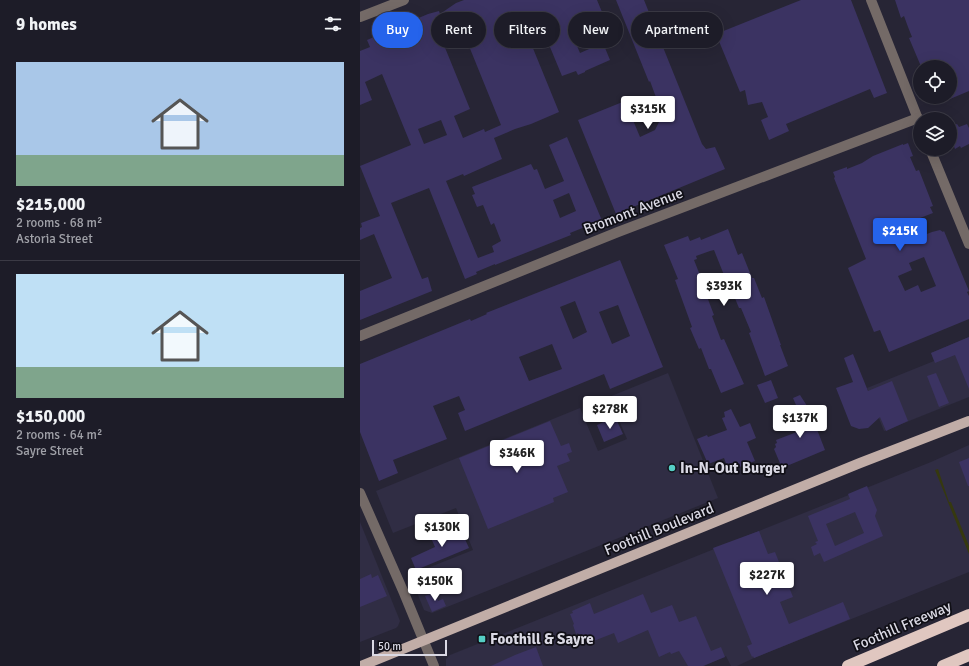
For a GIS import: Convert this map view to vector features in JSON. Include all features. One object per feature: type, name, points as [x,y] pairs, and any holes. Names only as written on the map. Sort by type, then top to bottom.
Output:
[{"type":"highway","name":"Foothill Freeway","points":[[848,666],[969,615]]},
{"type":"highway","points":[[943,666],[969,655]]},
{"type":"main road","name":"Foothill Boulevard","points":[[361,666],[860,463],[969,421]]},
{"type":"street","points":[[360,17],[404,0]]},
{"type":"street","points":[[871,0],[915,112]]},
{"type":"street","name":"Bromont Avenue","points":[[360,336],[618,232],[913,123]]},
{"type":"street","points":[[933,156],[969,244]]},
{"type":"street","points":[[360,493],[434,666]]},
{"type":"shaded area","points":[[969,337],[969,397],[884,431],[867,388],[934,361],[931,353]]},
{"type":"shaded area","points":[[668,373],[718,498],[432,613],[424,610],[410,575],[473,550],[456,508],[393,533],[376,491],[580,408],[598,451],[627,439],[609,397]]},
{"type":"shaded area","points":[[969,445],[969,572],[737,666],[731,666],[726,656],[704,666],[446,666],[446,659],[450,655],[931,462]]},
{"type":"shaded area","points":[[360,522],[400,621],[396,628],[360,642]]},
{"type":"green space","points":[[938,469],[949,502],[951,502],[969,546],[969,554],[935,470]]},
{"type":"building","points":[[464,0],[597,0],[602,12],[568,12],[568,48],[578,48],[580,53],[592,48],[605,48],[610,60],[578,75],[576,71],[562,76],[550,48],[560,48],[560,12],[494,12],[494,48],[533,48],[559,112],[494,138],[502,159],[464,176],[463,174],[446,181],[478,258],[494,252],[492,246],[501,241],[494,223],[491,225],[483,205],[477,207],[472,195],[475,194],[472,187],[531,164],[534,170],[537,169],[545,189],[564,181],[549,145],[567,137],[603,223],[591,228],[590,225],[570,233],[571,235],[495,264],[476,272],[477,274],[465,279],[429,188],[391,203],[422,279],[428,277],[432,291],[360,320],[360,291],[392,278],[374,234],[360,240],[360,228],[362,227],[361,223],[380,216],[360,166],[411,145],[382,74],[365,82],[372,100],[360,105],[360,51],[370,47],[367,40],[372,38],[372,48],[423,48],[423,16],[431,13],[431,48],[445,48],[470,109],[454,116],[463,138],[484,129],[485,132],[501,125],[470,48],[486,48],[486,12],[443,12],[456,3]],"holes":[[[441,120],[447,135],[424,144],[418,129]],[[569,193],[576,211],[560,218],[553,200]]]},
{"type":"building","points":[[616,0],[644,0],[649,12],[631,12],[631,37],[623,17],[623,12],[621,12]]},
{"type":"building","points":[[801,0],[851,0],[887,93],[874,98],[870,89],[786,124],[789,131],[769,140],[761,120],[768,117],[762,102],[748,105],[745,90],[740,92],[722,48],[723,48],[723,31]]},
{"type":"building","points":[[895,0],[969,0],[969,91],[957,96],[957,60],[918,60],[909,38],[912,37],[904,16],[901,18]]},
{"type":"building","points":[[635,48],[663,48],[702,144],[706,149],[715,147],[725,169],[616,214],[578,120],[625,101],[640,137],[655,130],[660,120],[664,119],[650,81],[649,82]]},
{"type":"building","points":[[957,124],[959,127],[967,124],[969,128],[969,144],[961,148],[960,146],[957,148]]},
{"type":"building","points":[[908,143],[913,156],[910,157],[916,171],[919,170],[933,206],[930,207],[933,213],[902,225],[909,241],[932,232],[940,230],[943,232],[944,231],[969,291],[967,292],[969,296],[969,319],[889,352],[880,330],[874,332],[848,268],[866,259],[833,172],[847,167],[847,169],[862,163],[873,156]],"holes":[[[924,257],[936,286],[921,292],[918,285],[905,291],[898,276],[912,270],[909,263]]]},
{"type":"building","points":[[728,229],[738,255],[742,253],[762,298],[764,297],[788,366],[765,376],[749,333],[751,332],[741,308],[739,308],[729,284],[728,285],[714,250],[696,256],[697,259],[694,260],[707,293],[706,294],[714,315],[712,316],[721,340],[724,339],[744,384],[721,393],[711,369],[709,369],[701,348],[699,349],[690,328],[692,327],[675,280],[678,279],[664,245],[688,236],[690,241],[700,237],[701,240]]},
{"type":"building","points":[[620,260],[663,367],[610,389],[604,374],[465,431],[458,413],[465,410],[459,396],[433,406],[447,439],[393,460],[398,473],[379,481],[360,432],[360,364],[470,319],[471,321],[487,314],[486,313]],"holes":[[[575,301],[587,332],[573,339],[560,307]],[[618,305],[630,336],[612,344],[599,312]],[[552,344],[562,369],[529,381],[519,357]]]},
{"type":"building","points":[[969,337],[969,389],[955,355],[935,363],[931,353]]},
{"type":"building","points":[[853,354],[868,391],[892,381],[908,421],[886,431],[880,417],[868,428],[859,429],[851,426],[836,388],[853,382],[844,358]]},
{"type":"building","points":[[936,373],[949,403],[939,407],[927,376]]},
{"type":"building","points":[[771,380],[778,398],[765,403],[757,385]]},
{"type":"building","points":[[800,395],[809,409],[825,450],[782,468],[774,449],[776,447],[775,444],[777,443],[776,440],[802,430],[795,413],[799,412],[793,398]]},
{"type":"building","points":[[731,409],[740,427],[750,423],[756,438],[747,442],[755,461],[729,471],[724,458],[708,464],[697,439],[707,435],[708,437],[727,430],[722,418],[725,417],[724,412]]},
{"type":"building","points":[[608,420],[610,424],[617,421],[623,434],[604,442],[597,425]]},
{"type":"building","points":[[550,421],[561,446],[569,443],[572,452],[567,454],[570,461],[557,466],[568,492],[553,498],[554,502],[488,529],[459,458]]},
{"type":"building","points":[[969,458],[969,486],[968,486],[959,462]]},
{"type":"building","points":[[867,486],[877,510],[875,516],[883,536],[824,562],[820,553],[814,556],[811,547],[817,544],[815,542],[818,541],[808,516],[850,499],[848,494]],"holes":[[[855,512],[864,533],[835,546],[826,524]]]},
{"type":"building","points":[[447,527],[450,532],[460,528],[469,548],[416,570],[411,558],[435,547],[431,538],[432,534]]},
{"type":"building","points":[[759,531],[768,554],[775,552],[793,597],[780,602],[789,624],[843,602],[850,619],[754,658],[753,656],[752,657],[747,646],[752,644],[713,548]]},
{"type":"building","points":[[371,574],[372,578],[378,575],[387,596],[360,607],[360,579]]},
{"type":"building","points":[[435,592],[438,601],[443,599],[446,606],[432,612],[425,596]]},
{"type":"building","points":[[643,594],[651,613],[672,605],[679,622],[696,616],[711,651],[721,647],[725,657],[703,666],[688,666],[679,651],[671,654],[670,652],[659,657],[648,630],[618,643],[614,633],[586,644],[585,642],[582,643],[578,633],[576,634],[573,625],[574,624],[570,614],[573,613],[572,611],[590,603],[594,614]]},
{"type":"building","points":[[536,647],[543,666],[491,666],[515,655]]},
{"type":"place","name":"In-N-Out Burger","points":[[672,468]]},
{"type":"place","name":"Foothill & Sayre","points":[[482,639]]}]
